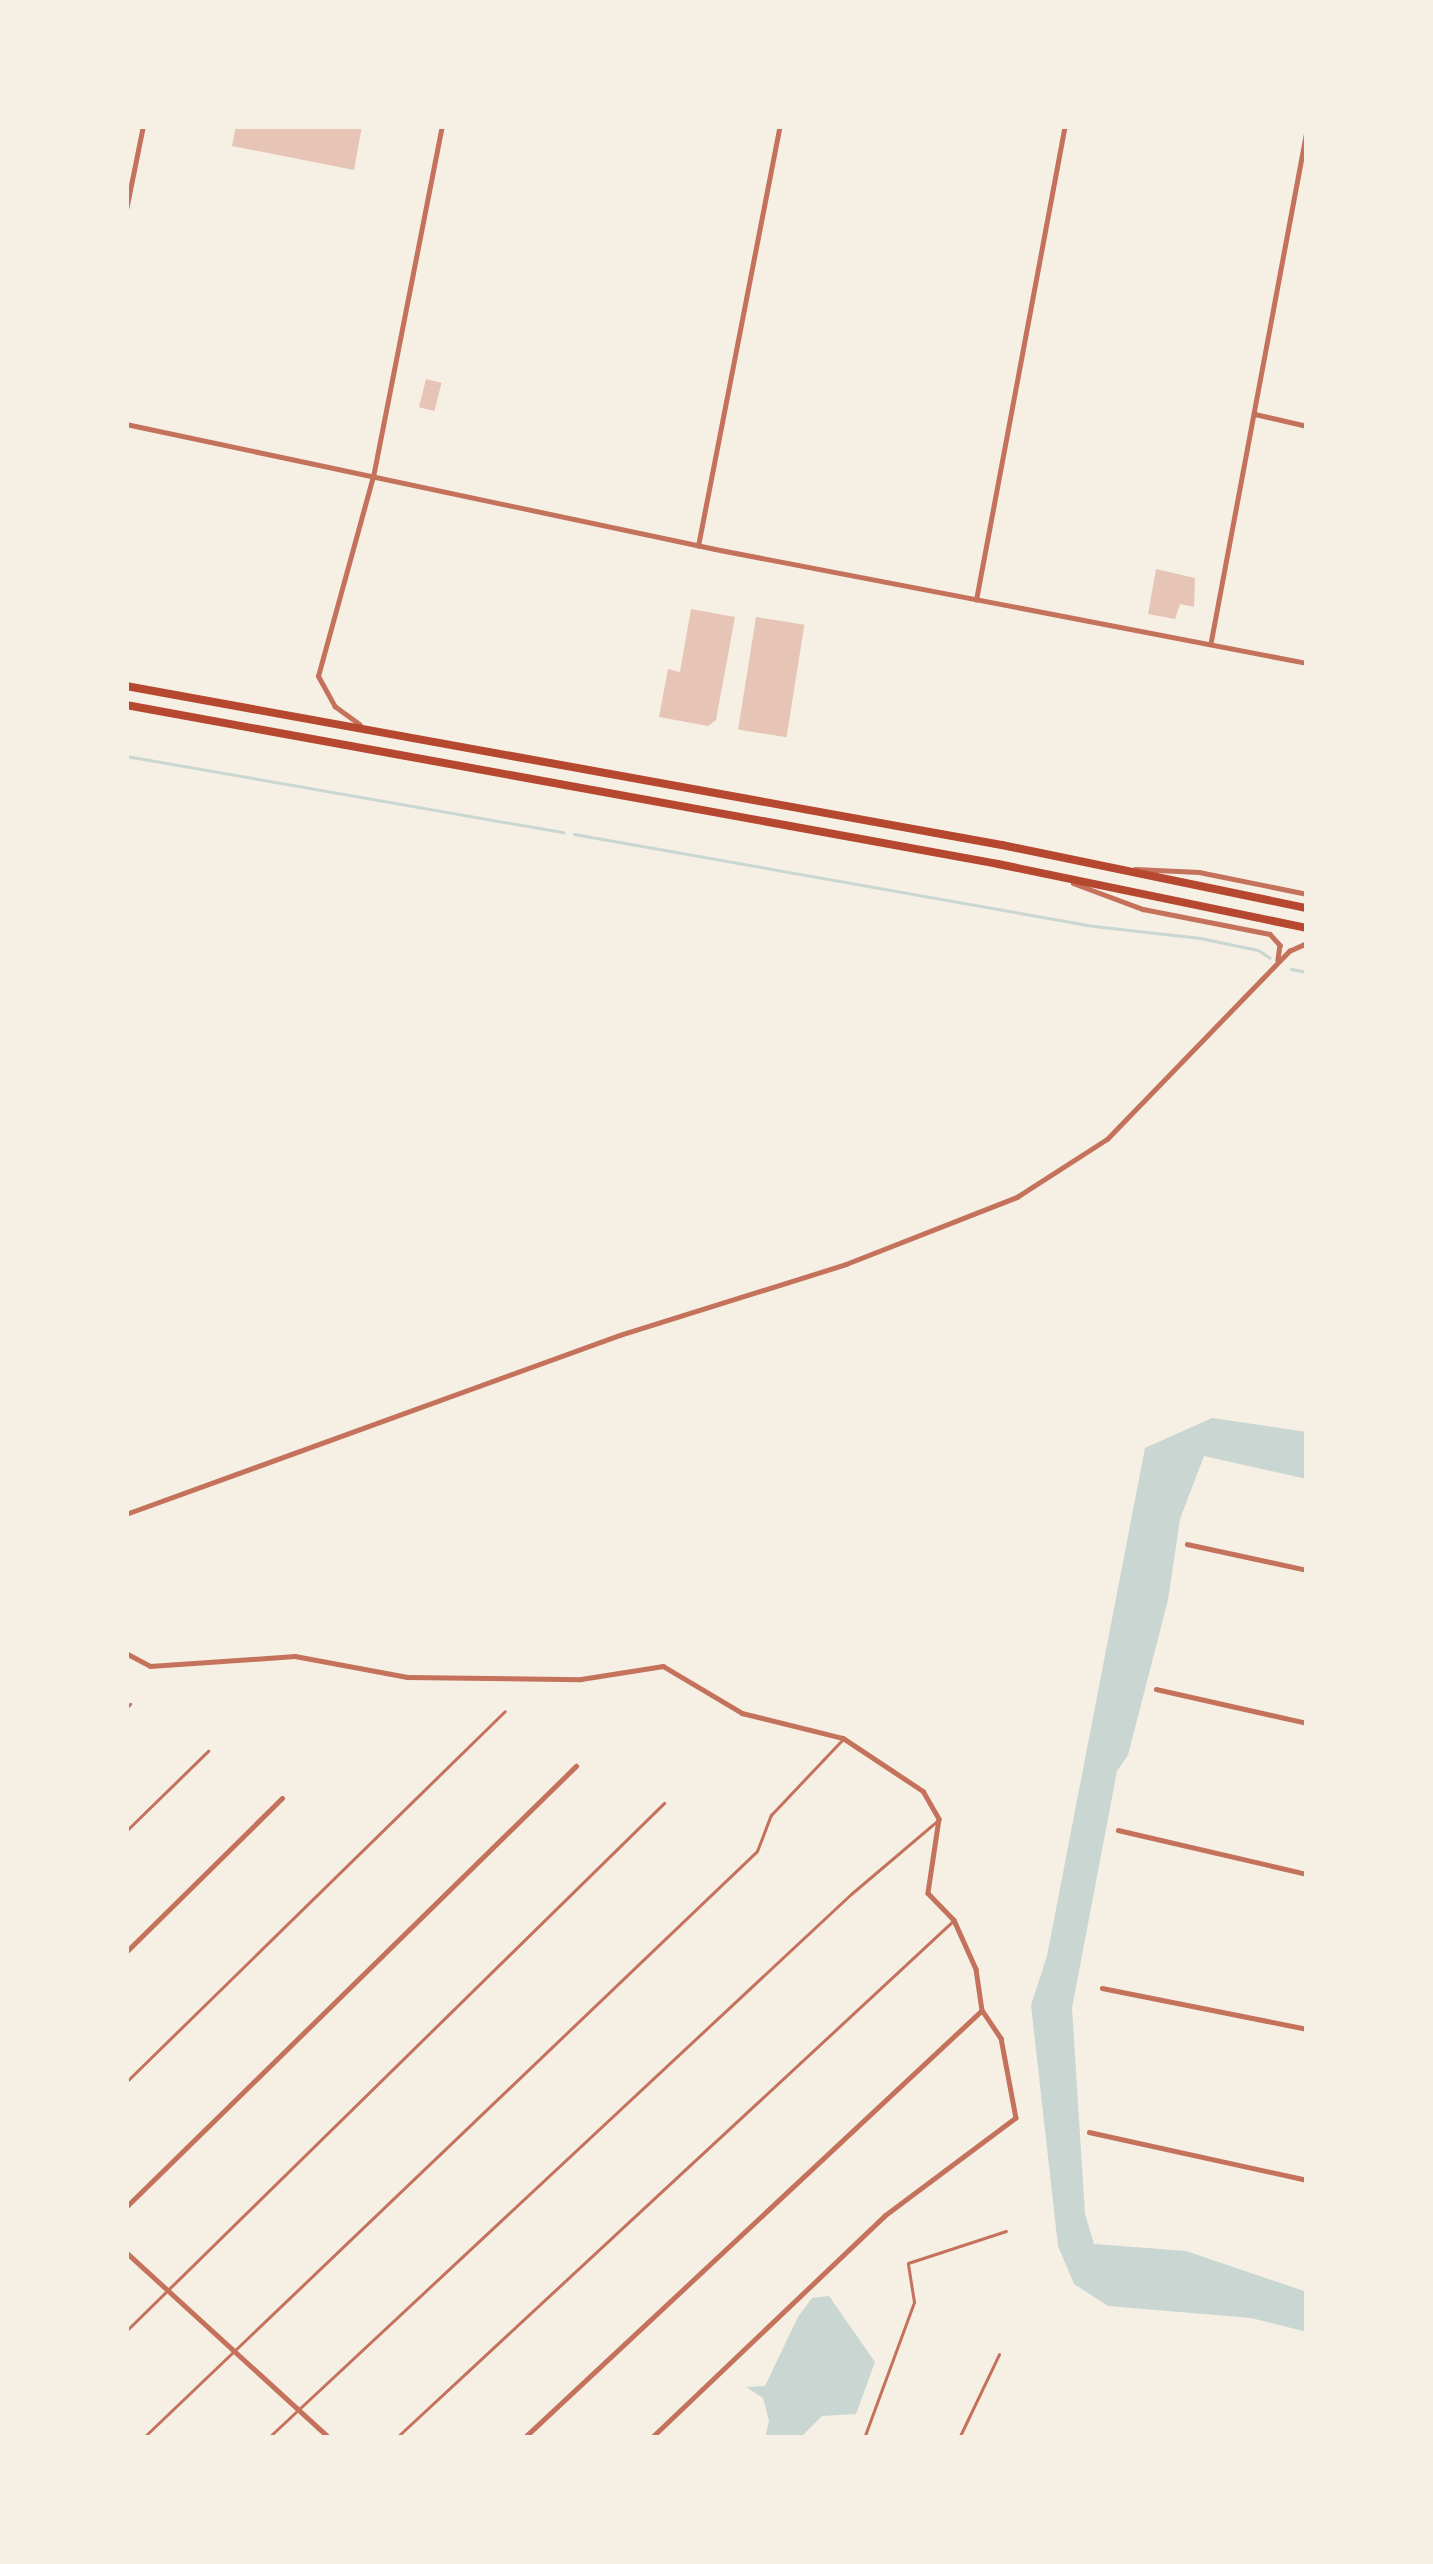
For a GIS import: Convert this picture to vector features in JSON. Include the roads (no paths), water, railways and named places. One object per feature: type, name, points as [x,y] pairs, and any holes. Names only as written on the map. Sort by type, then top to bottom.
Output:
[{"type":"highway","points":[[126,686],[1115,868],[1307,908]]},
{"type":"highway","points":[[126,705],[1051,875],[1307,928]]},
{"type":"street","points":[[126,210],[143,126]]},
{"type":"street","points":[[364,728],[335,707],[319,676],[373,477],[442,126]]},
{"type":"street","points":[[698,546],[780,126]]},
{"type":"street","points":[[976,600],[1065,126]]},
{"type":"street","points":[[1210,644],[1307,128]]},
{"type":"street","points":[[1255,414],[1307,426]]},
{"type":"street","points":[[126,424],[698,546],[1307,662]]},
{"type":"street","points":[[1115,868],[1199,872],[1307,894]]},
{"type":"street","points":[[1051,875],[1143,909],[1270,934],[1281,949],[1275,967]]},
{"type":"street","points":[[126,1514],[620,1335],[866,1257],[1017,1197],[1107,1139],[1275,967],[1307,943]]},
{"type":"street","points":[[1187,1544],[1307,1570]]},
{"type":"street","points":[[126,1653],[150,1666],[295,1656],[407,1677],[581,1679],[663,1666],[742,1713],[843,1738],[923,1791],[939,1819],[928,1893],[955,1919],[976,1969],[982,2010],[1001,2038],[1016,2118],[885,2216],[652,2438]]},
{"type":"street","points":[[1156,1689],[1307,1723]]},
{"type":"street","points":[[126,2207],[576,1766]]},
{"type":"street","points":[[126,1952],[282,1798]]},
{"type":"street","points":[[1118,1831],[1307,1874]]},
{"type":"street","points":[[1102,1988],[1307,2029]]},
{"type":"street","points":[[524,2438],[982,2010]]},
{"type":"street","points":[[1089,2132],[1307,2180]]},
{"type":"street","points":[[126,2252],[330,2438]]},
{"type":"lane","points":[[126,2082],[506,1711]]},
{"type":"lane","points":[[143,2438],[757,1851],[771,1815],[843,1738]]},
{"type":"lane","points":[[126,1832],[208,1751]]},
{"type":"lane","points":[[126,2331],[664,1803]]},
{"type":"lane","points":[[268,2438],[851,1894],[939,1819]]},
{"type":"lane","points":[[396,2438],[955,1919]]},
{"type":"lane","points":[[864,2438],[914,2302],[908,2263],[1006,2230]]},
{"type":"lane","points":[[959,2438],[999,2354]]},
{"type":"waterway","points":[[126,756],[563,832]]},
{"type":"waterway","points":[[574,834],[1093,926],[1200,938],[1258,950],[1270,958]]},
{"type":"waterway","points":[[1291,969],[1307,972]]}]
